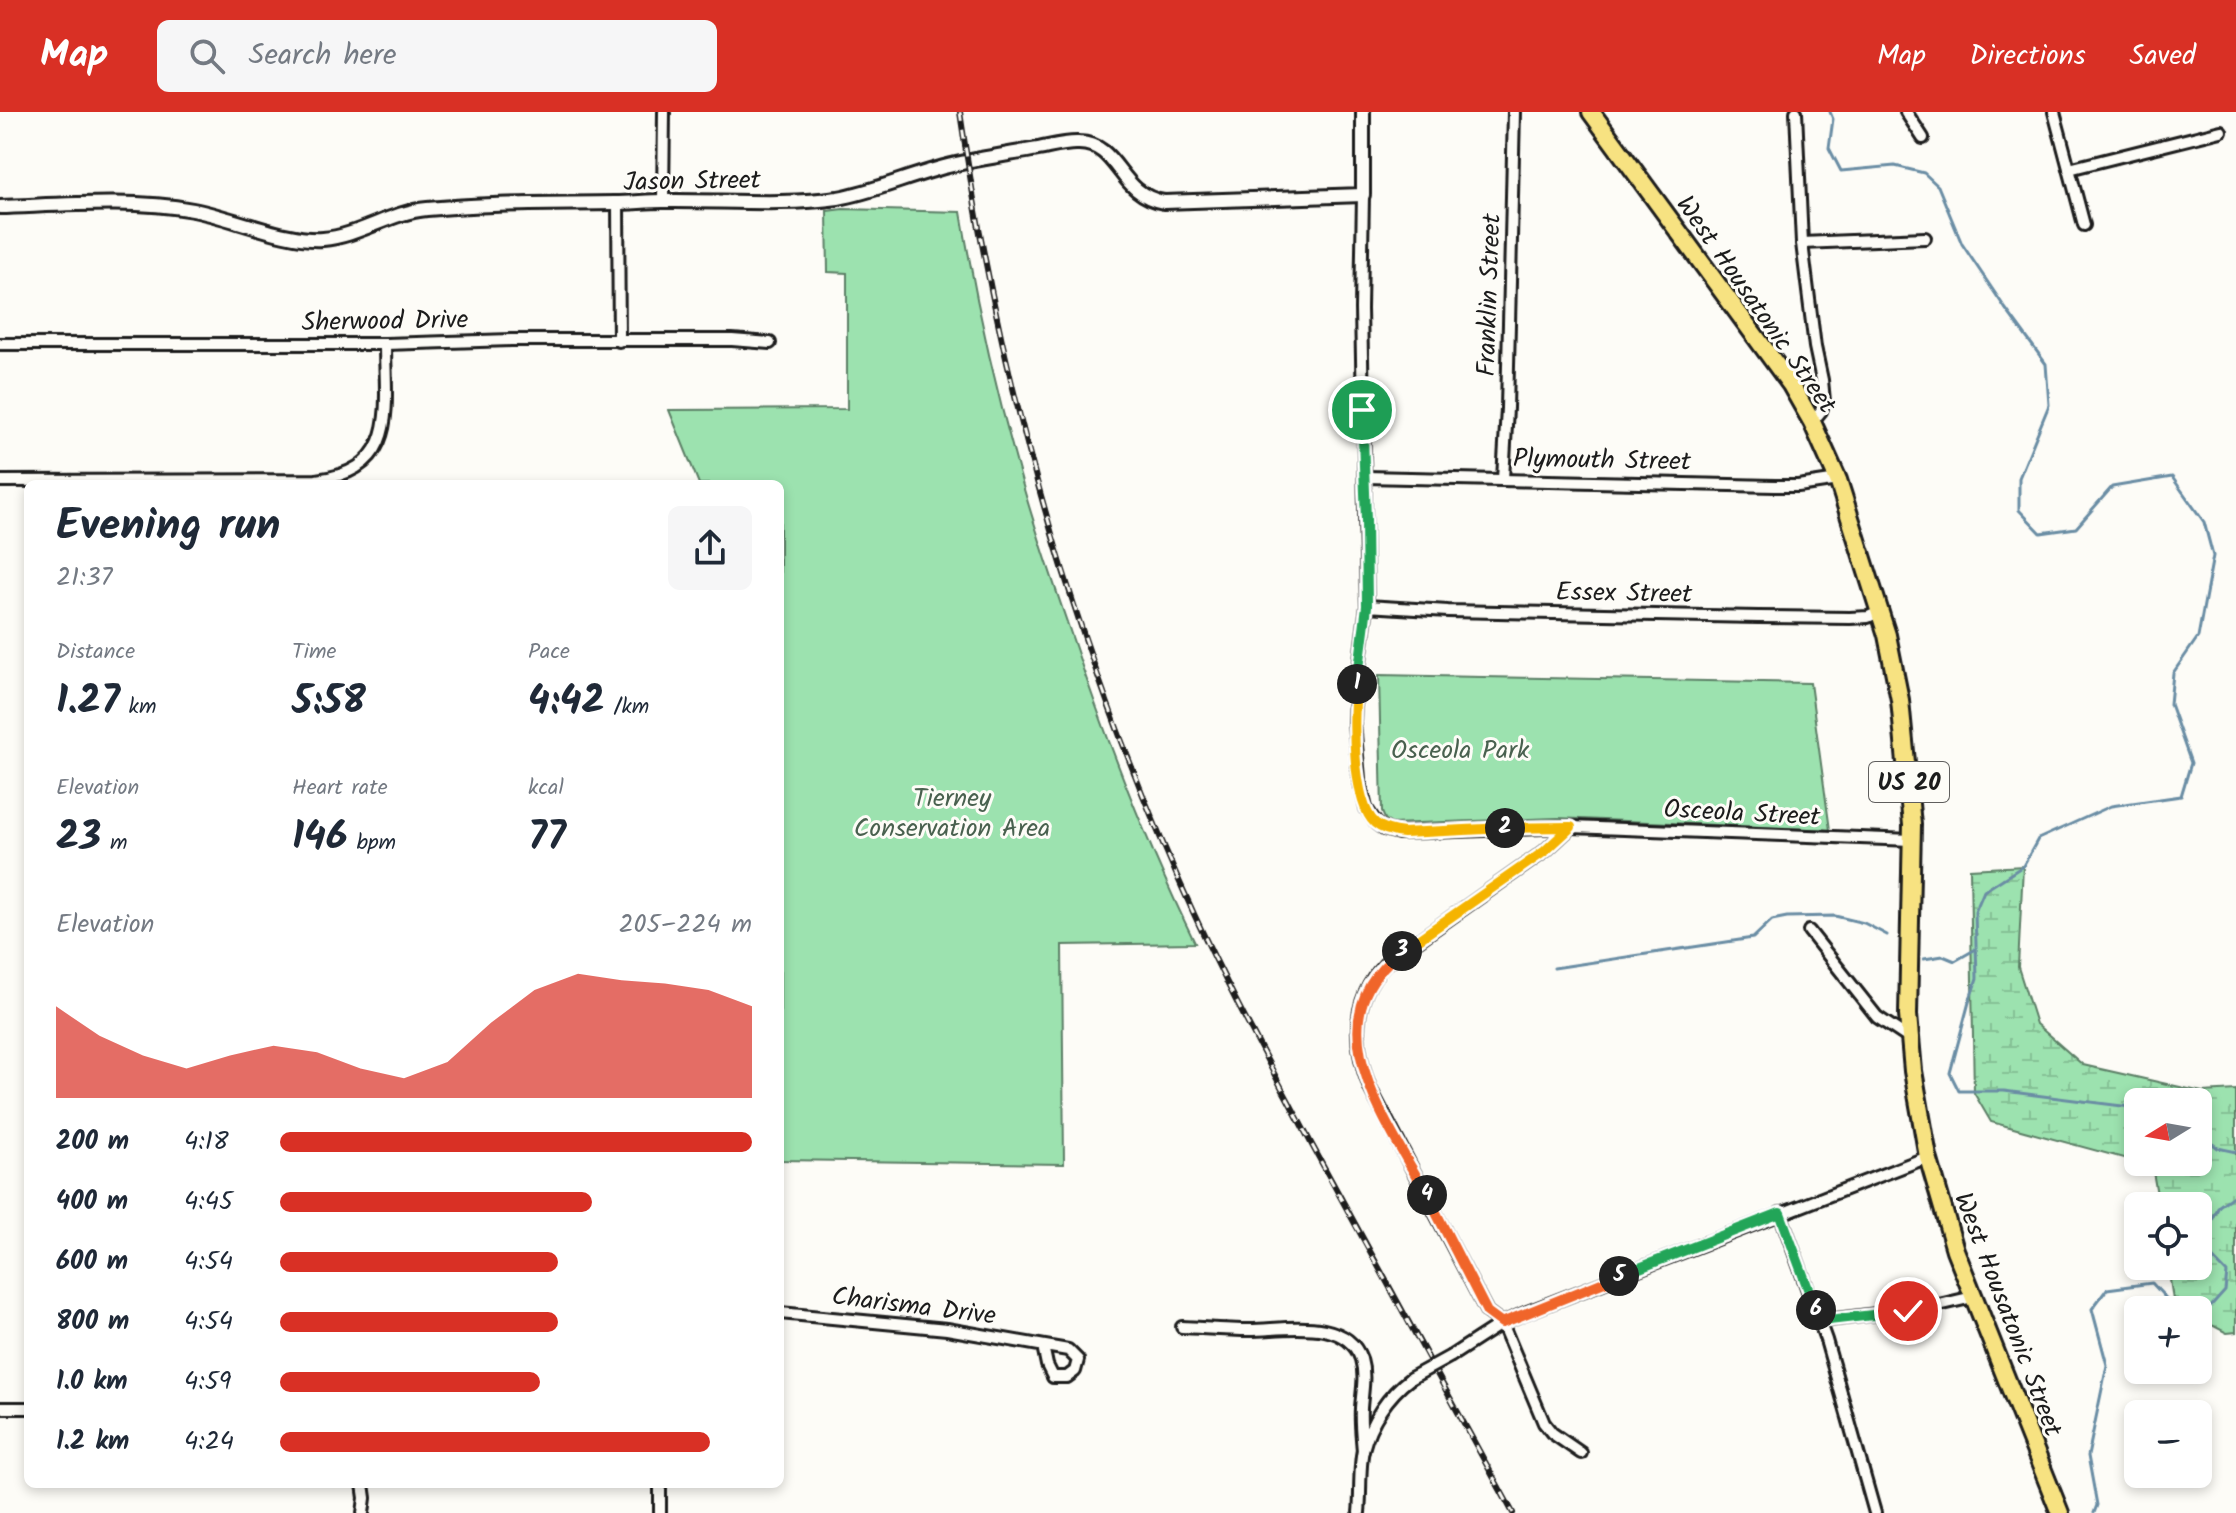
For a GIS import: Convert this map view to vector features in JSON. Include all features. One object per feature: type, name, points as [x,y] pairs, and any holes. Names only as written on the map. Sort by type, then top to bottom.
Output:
[{"type":"highway","name":"West Housatonic Street","points":[[1591,112],[1774,362],[1812,422],[1838,480],[1890,648],[1900,700],[1911,800],[1910,1039],[1917,1101],[1928,1157],[1948,1228],[1973,1297],[2060,1513]]},
{"type":"street","points":[[663,200],[664,112]]},
{"type":"street","points":[[1363,112],[1363,195]]},
{"type":"street","name":"Franklin Street","points":[[1503,479],[1514,112]]},
{"type":"street","points":[[1796,112],[1802,243],[1824,401],[1812,422]]},
{"type":"street","points":[[1906,112],[1923,138]]},
{"type":"street","points":[[2054,112],[2084,225]]},
{"type":"street","points":[[2069,169],[2221,131]]},
{"type":"street","name":"Jason Street","points":[[0,207],[91,204],[173,207],[317,240],[427,209],[663,200],[813,201],[840,197],[963,163],[1077,142],[1097,146],[1107,152],[1134,189],[1155,201],[1363,195]]},
{"type":"street","name":"Osceola Street","points":[[1363,195],[1361,323],[1367,606],[1354,723],[1360,790],[1366,808],[1376,823],[1404,833],[1571,827],[1912,840]]},
{"type":"street","points":[[618,203],[619,341]]},
{"type":"street","points":[[1802,243],[1925,238]]},
{"type":"street","name":"Sherwood Drive","points":[[0,344],[385,344],[511,340],[732,340],[770,343]]},
{"type":"street","points":[[316,480],[345,474],[368,459],[381,439],[385,412],[385,344]]},
{"type":"street","name":"Plymouth Street","points":[[1365,477],[1775,486],[1838,480]]},
{"type":"street","points":[[0,481],[24,481]]},
{"type":"street","name":"Essex Street","points":[[1367,606],[1448,611],[1758,617],[1850,618],[1868,617],[1879,612]]},
{"type":"street","points":[[1571,827],[1545,851],[1385,964],[1370,985],[1360,1015],[1358,1042],[1363,1068],[1381,1109],[1487,1312],[1502,1323],[1544,1423],[1552,1433],[1581,1453]]},
{"type":"street","points":[[1809,931],[1877,1017],[1910,1039]]},
{"type":"street","points":[[1363,1451],[1394,1392],[1411,1378],[1502,1323],[1928,1157]]},
{"type":"street","points":[[1780,1213],[1820,1321],[1875,1513]]},
{"type":"street","points":[[1820,1321],[1926,1308],[1973,1297]]},
{"type":"street","name":"Charisma Drive","points":[[784,1313],[947,1329],[1043,1346]]},
{"type":"street","points":[[1182,1327],[1249,1330],[1308,1328],[1330,1332],[1345,1339],[1358,1352],[1363,1370],[1359,1513]]},
{"type":"street","points":[[0,1408],[24,1408]]},
{"type":"street","points":[[363,1513],[364,1488]]},
{"type":"street","points":[[660,1488],[660,1513]]},
{"type":"green space","name":"Tierney Conservation Area","points":[[827,211],[961,212],[992,368],[1041,545],[1127,788],[1195,943],[1062,945],[1064,1164],[784,1160],[784,480],[697,480],[669,410],[847,409],[847,273],[828,272]]},
{"type":"green space","name":"Osceola Park","points":[[1379,675],[1810,683],[1830,830],[1558,818],[1391,824],[1382,812]]},
{"type":"green space","points":[[2023,866],[2018,967],[2036,1024],[2083,1065],[2184,1088],[2124,1088],[2124,1158],[1991,1122],[1974,1093],[1970,869]]},
{"type":"green space","points":[[2236,1090],[2236,1332],[2227,1333],[2212,1325],[2212,1296],[2172,1296],[2170,1280],[2212,1280],[2212,1192],[2157,1192],[2154,1176],[2212,1176],[2212,1091]]},
{"type":"waterway","points":[[1830,112],[1833,119],[1829,148],[1841,171],[1895,166],[1924,173],[1938,186],[1962,244],[2046,364],[2049,405],[2019,478],[2019,510],[2041,533],[2076,528],[2112,487],[2172,477],[2204,522],[2213,556],[2198,637],[2173,673],[2170,704],[2191,763],[2181,796],[2111,806],[2038,839],[2023,866],[1984,891],[1975,912],[1977,978],[1950,1073],[1959,1091],[2004,1091],[2124,1106]]},
{"type":"waterway","points":[[1554,968],[1753,938],[1772,920],[1787,917],[1835,916],[1864,923],[1887,935]]},
{"type":"waterway","points":[[1924,959],[1943,956],[1955,961],[1976,949]]},
{"type":"waterway","points":[[2212,1144],[2236,1152]]},
{"type":"waterway","points":[[2094,1513],[2097,1505],[2088,1456],[2107,1365],[2092,1309],[2107,1289],[2152,1283],[2174,1307],[2207,1311],[2225,1291],[2227,1273],[2200,1245],[2219,1206],[2236,1194]]},
{"type":"railway","points":[[960,112],[997,318],[1048,521],[1114,720],[1152,818],[1194,914],[1252,1031],[1513,1513]]},
{"type":"route","points":[[1362,410],[1367,606],[1354,723],[1360,790],[1368,814],[1380,826],[1404,833],[1571,827],[1545,851],[1385,964],[1370,985],[1360,1015],[1358,1051],[1370,1088],[1487,1312],[1502,1323],[1780,1213],[1820,1321],[1908,1311]]}]
